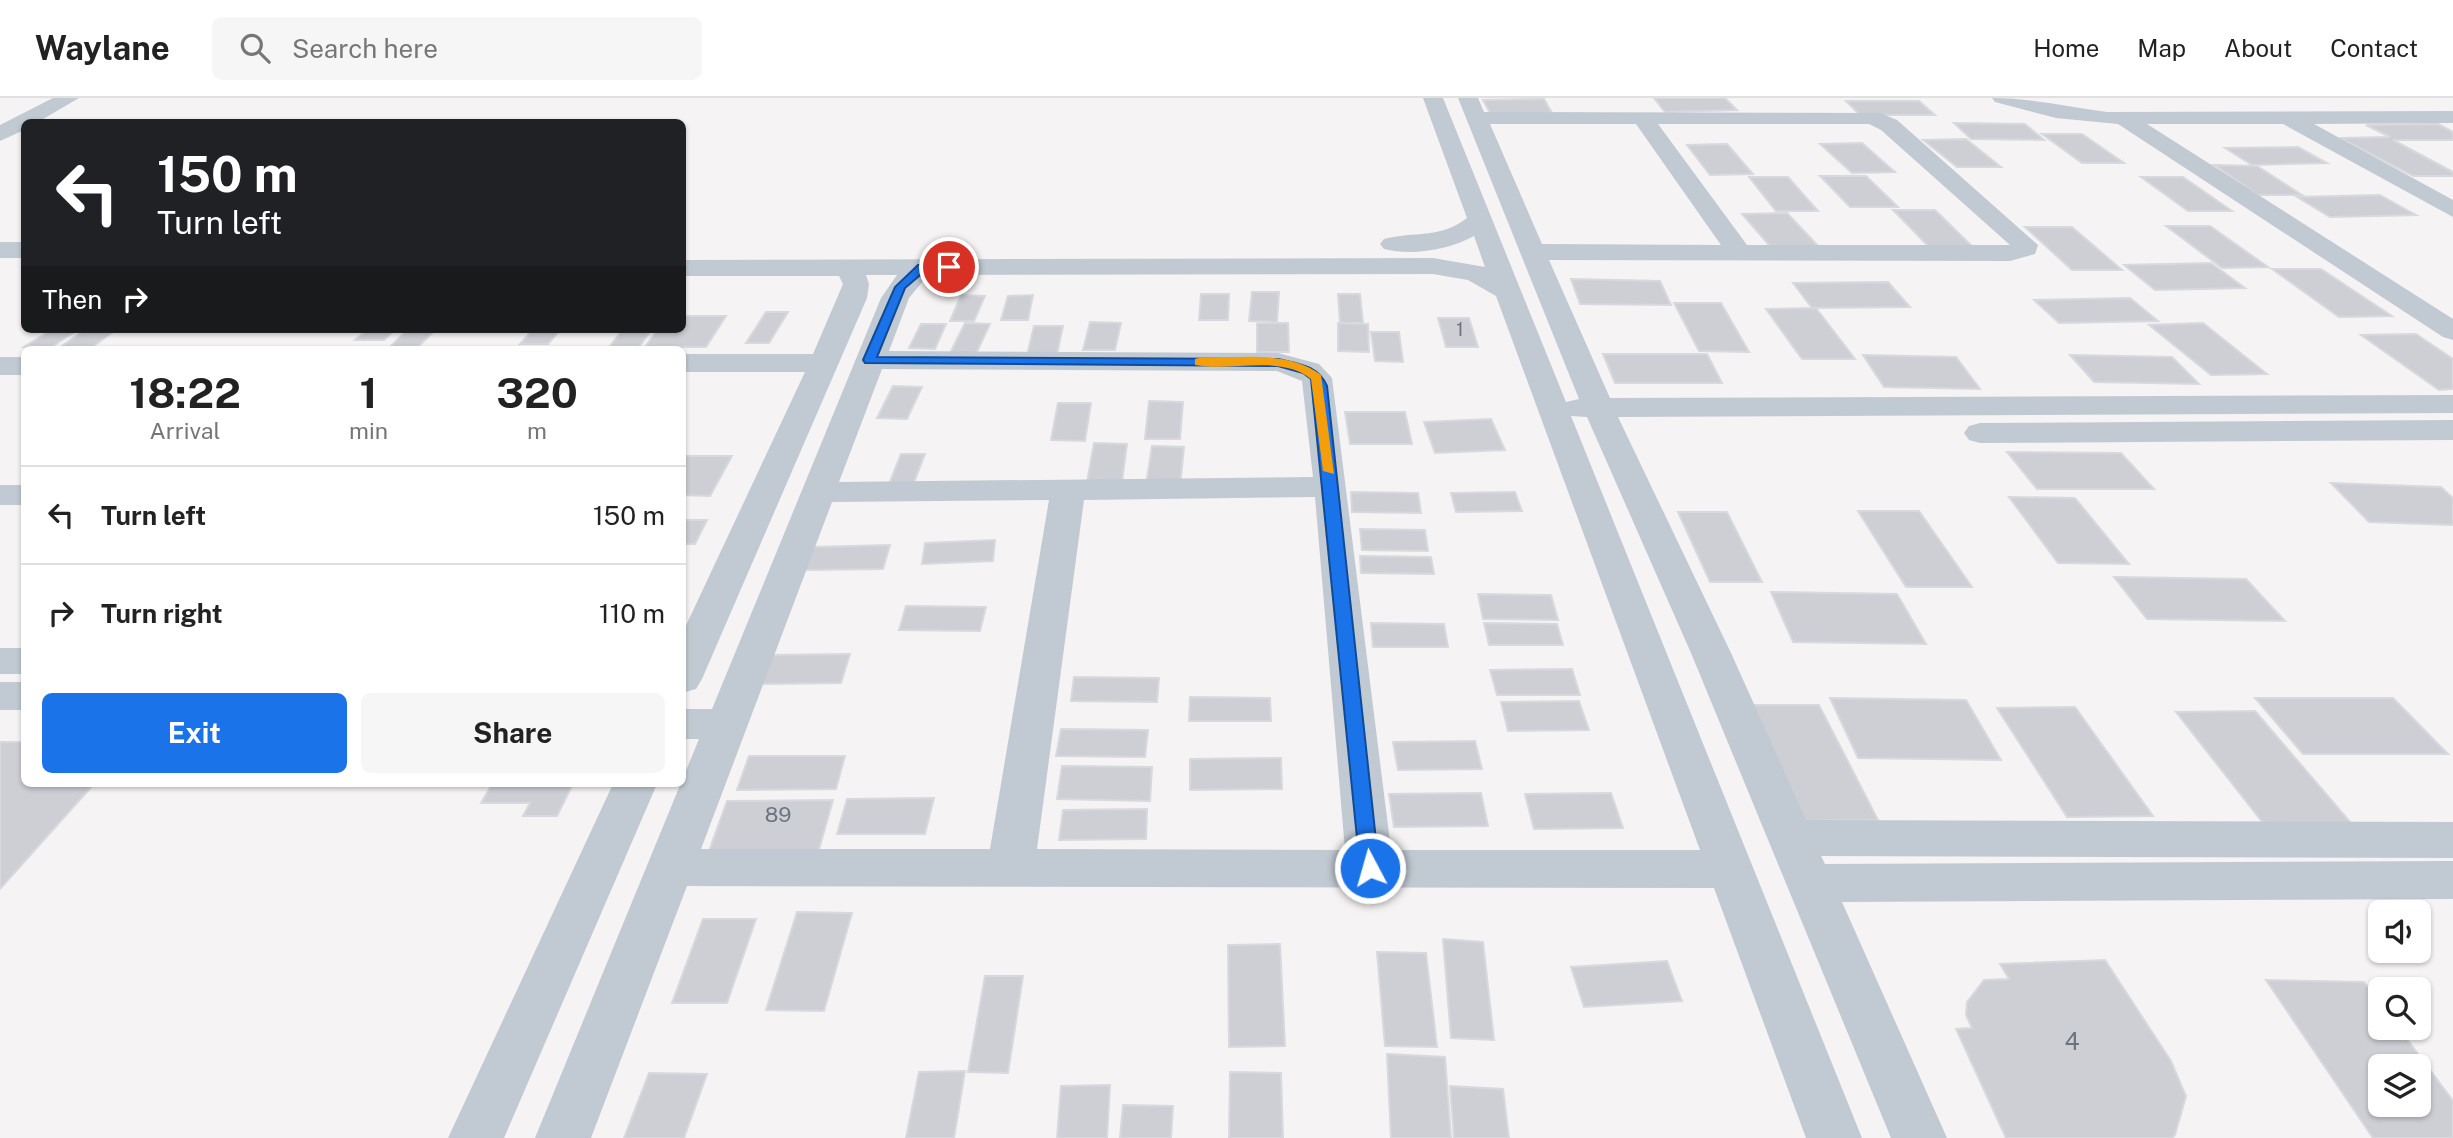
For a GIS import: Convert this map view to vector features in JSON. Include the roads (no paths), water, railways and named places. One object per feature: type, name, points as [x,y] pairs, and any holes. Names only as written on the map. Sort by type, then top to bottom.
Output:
[{"type":"street","points":[[1,129],[39,98]]},
{"type":"street","points":[[23,119],[69,98]]},
{"type":"street","points":[[1433,98],[1834,1138]]},
{"type":"street","points":[[2002,98],[2056,112],[2123,118],[2453,117]]},
{"type":"street","points":[[1531,252],[2010,253],[2026,249],[2025,245],[1883,121],[1859,117],[1642,118],[1472,108],[1531,252],[1604,421],[1695,615],[1919,1138]]},
{"type":"street","points":[[1642,118],[1739,252]]},
{"type":"street","points":[[2123,118],[2453,331]]},
{"type":"street","points":[[2288,118],[2453,210]]},
{"type":"street","points":[[1,129],[21,120]]},
{"type":"street","points":[[2410,186],[2453,185]]},
{"type":"street","points":[[851,283],[922,267],[1217,256],[1425,244],[1459,234],[1479,220]]},
{"type":"street","points":[[686,247],[1217,256],[1455,268],[1493,281],[1505,290]]},
{"type":"street","points":[[0,250],[21,250]]},
{"type":"street","points":[[563,1138],[816,492],[895,298],[900,287],[922,267]]},
{"type":"street","points":[[686,268],[851,283],[895,298]]},
{"type":"street","points":[[0,270],[21,269]]},
{"type":"street","points":[[686,663],[693,636],[825,363],[851,283]]},
{"type":"street","points":[[870,360],[1294,365],[1317,378],[1321,386],[1370,868]]},
{"type":"street","points":[[686,363],[825,363]]},
{"type":"street","points":[[0,366],[21,366]]},
{"type":"street","points":[[2396,404],[2442,431]]},
{"type":"street","points":[[1604,421],[2453,404]]},
{"type":"street","points":[[1556,421],[2442,431]]},
{"type":"street","points":[[816,492],[1331,487]]},
{"type":"street","points":[[1011,867],[1068,490]]},
{"type":"street","points":[[0,495],[21,495]]},
{"type":"street","points":[[0,661],[21,661]]},
{"type":"street","points":[[0,696],[21,696]]},
{"type":"street","points":[[686,724],[726,724]]},
{"type":"street","points":[[476,1138],[634,787]]},
{"type":"street","points":[[1791,838],[2453,840]]},
{"type":"street","points":[[670,867],[1732,869]]},
{"type":"street","points":[[1811,883],[2453,880]]}]
